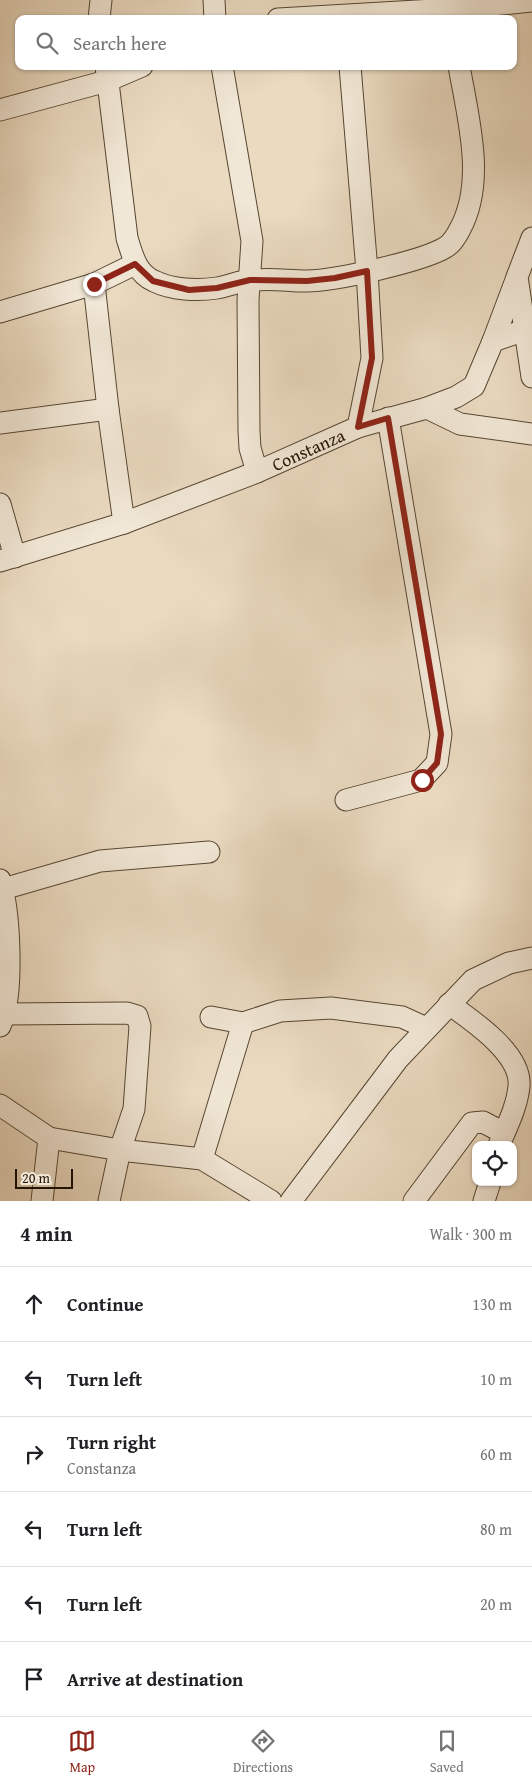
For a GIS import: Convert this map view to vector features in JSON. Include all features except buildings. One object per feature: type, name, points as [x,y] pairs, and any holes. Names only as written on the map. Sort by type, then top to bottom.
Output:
[{"type":"street","points":[[99,15],[101,0]]},
{"type":"street","points":[[214,0],[215,15]]},
{"type":"street","points":[[312,15],[345,11],[451,9],[532,1]]},
{"type":"street","points":[[6,108],[106,74],[124,70]]},
{"type":"street","points":[[223,70],[252,241],[248,300],[249,431],[250,448],[256,472]]},
{"type":"street","name":"Constanza","points":[[8,559],[124,523],[256,472],[358,427],[372,358],[367,271],[350,70]]},
{"type":"street","points":[[106,74],[127,238],[135,264],[153,281],[189,290],[217,288],[250,280],[307,281],[335,278],[430,254],[447,247],[459,231],[468,210],[473,191],[469,131],[460,70]]},
{"type":"street","points":[[358,427],[427,408],[456,397],[474,386],[532,238]]},
{"type":"street","points":[[0,312],[94,284],[135,264]]},
{"type":"street","points":[[517,276],[529,329],[532,377]]},
{"type":"street","points":[[94,284],[108,409],[124,523]]},
{"type":"street","points":[[493,341],[529,329]]},
{"type":"street","points":[[427,408],[460,424],[532,434]]},
{"type":"street","points":[[0,423],[108,409]]},
{"type":"street","points":[[346,800],[422,780],[437,763],[441,734],[388,418]]},
{"type":"street","points":[[0,504],[8,559]]},
{"type":"street","points":[[109,1201],[120,1150],[134,1109],[140,1026],[137,1016],[128,1013],[3,1020],[9,950],[1,885],[100,861],[209,852]]},
{"type":"street","points":[[292,1201],[398,1059],[449,1004],[473,980],[509,963],[532,958]]},
{"type":"street","points":[[414,1201],[472,1123],[484,1122],[502,1139],[515,1108],[519,1085],[516,1066],[506,1052],[471,1020],[449,1004]]},
{"type":"street","points":[[211,1016],[243,1023],[280,1011],[331,1008],[402,1017],[426,1028]]},
{"type":"street","points":[[202,1159],[243,1023]]},
{"type":"street","points":[[1,1110],[49,1138],[120,1150],[202,1159],[271,1201]]},
{"type":"street","points":[[42,1201],[49,1138]]},
{"type":"street","points":[[484,1201],[489,1186]]},
{"type":"route","points":[[94,284],[135,264],[153,281],[189,290],[217,288],[250,280],[269,278],[307,281],[335,278],[367,271],[372,358],[358,427],[388,418],[441,734],[437,763],[422,780]]}]
